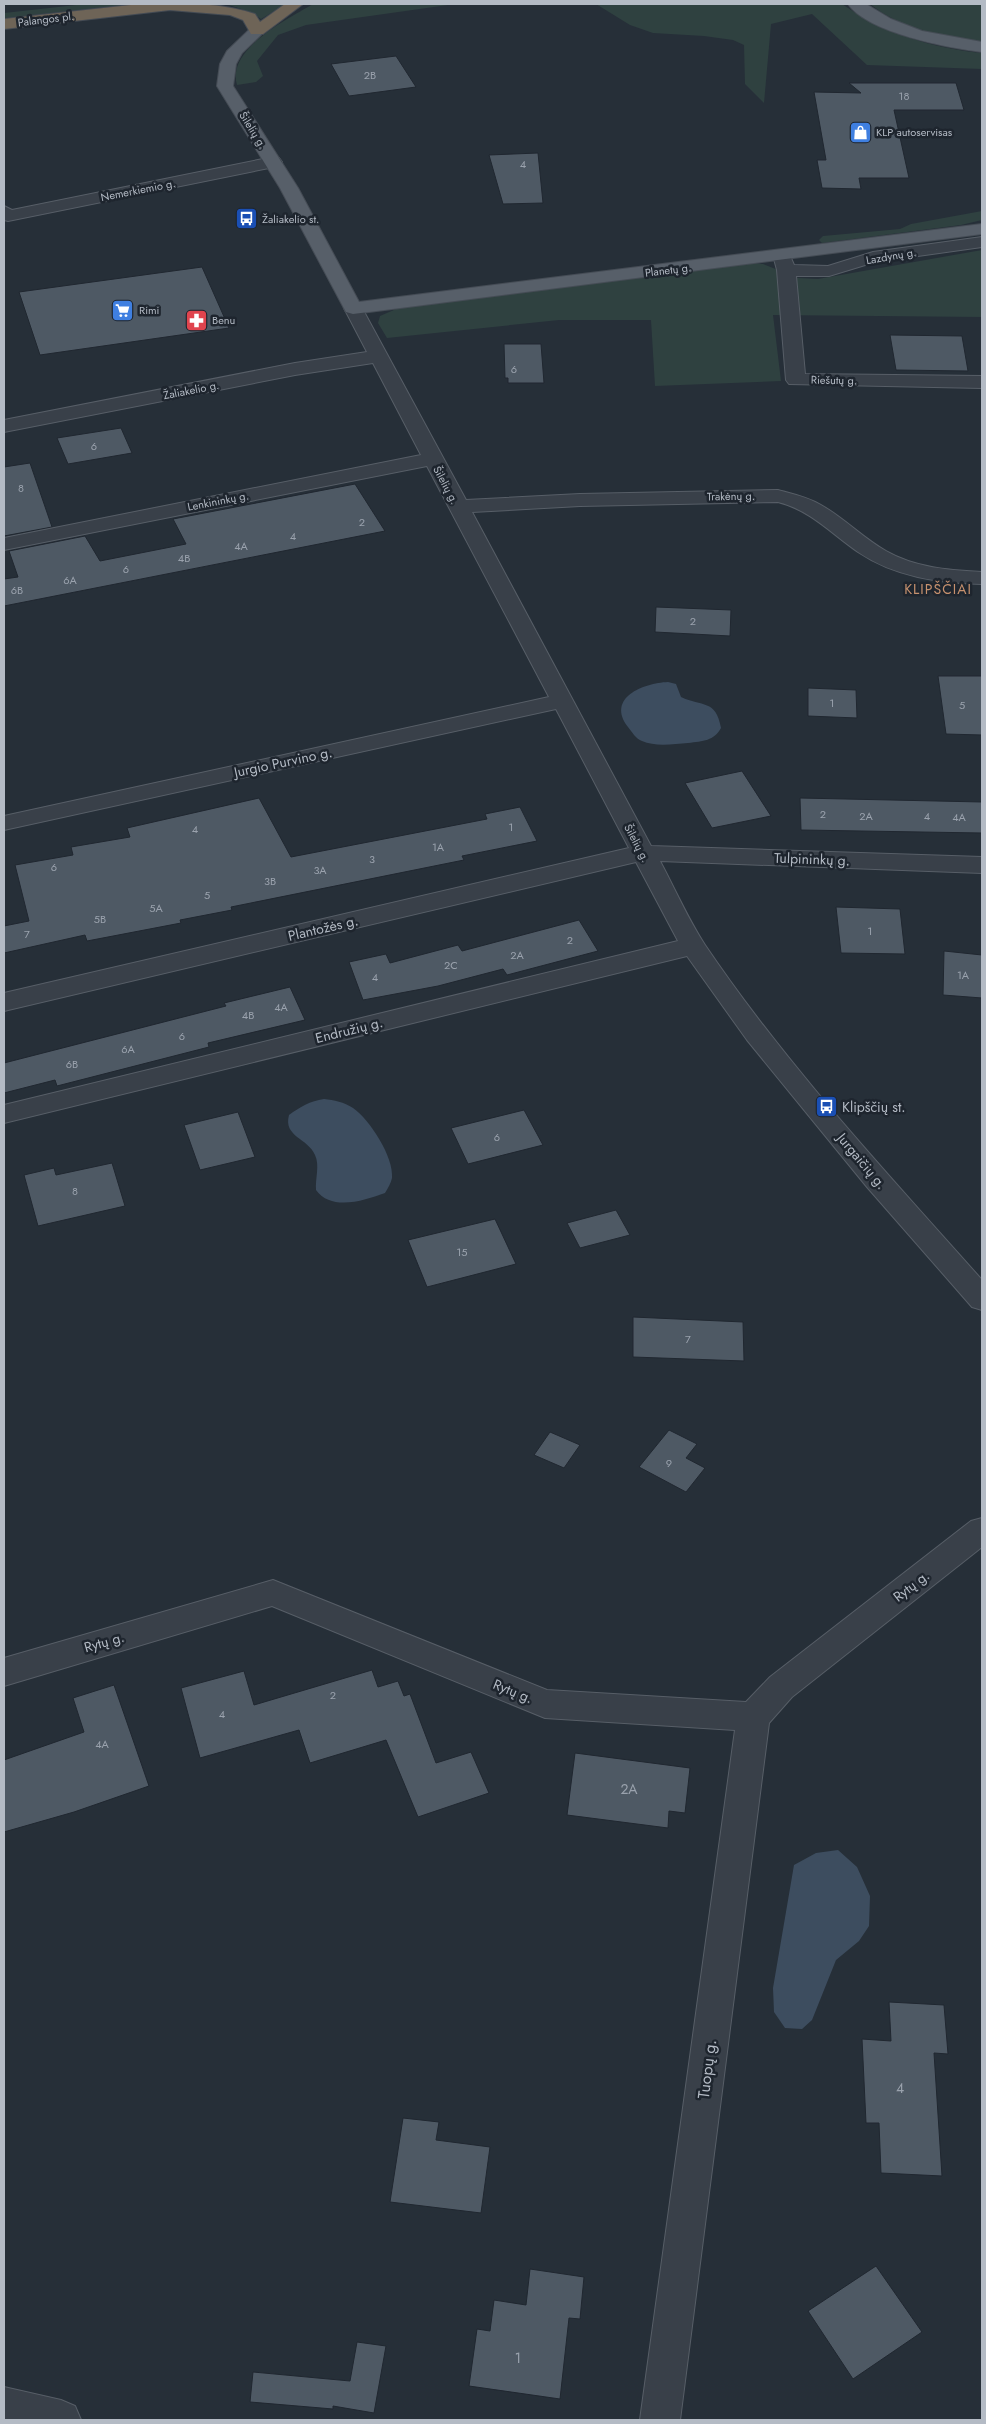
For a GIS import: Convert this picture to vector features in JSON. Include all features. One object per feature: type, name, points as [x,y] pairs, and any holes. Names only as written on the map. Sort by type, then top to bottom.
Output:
[{"type":"highway","name":"Palangos pl.","points":[[4,24],[174,4],[232,11],[249,17],[257,32]]},
{"type":"highway","points":[[257,32],[295,4]]},
{"type":"main road","points":[[856,4],[880,19],[908,32],[938,40],[982,47]]},
{"type":"main road","name":"Šilelių g.","points":[[257,32],[235,51],[228,64],[225,86],[274,162],[353,308]]},
{"type":"main road","name":"Planetų g.","points":[[353,308],[784,263],[982,229]]},
{"type":"street","name":"Nemerkiemio g.","points":[[4,211],[8,216],[274,162]]},
{"type":"street","name":"Lazdynų g.","points":[[784,263],[828,271],[873,257],[982,242]]},
{"type":"street","name":"Riešutų g.","points":[[784,263],[796,380],[982,382]]},
{"type":"street","name":"Šilelių g.","points":[[353,308],[642,853],[694,946]]},
{"type":"street","name":"Žaliakelio g.","points":[[4,426],[296,369],[378,356]]},
{"type":"street","name":"Lenkininkų g.","points":[[4,544],[432,459]]},
{"type":"street","name":"Trakėnų g.","points":[[458,507],[580,500],[778,496],[795,499],[814,508],[867,549],[899,566],[942,578],[982,578]]},
{"type":"street","name":"Jurgio Purvino g.","points":[[4,823],[562,702]]},
{"type":"street","name":"Tulpininkų g.","points":[[642,853],[982,864]]},
{"type":"street","name":"Plantožės g.","points":[[4,1002],[642,853]]},
{"type":"street","name":"Endružių g.","points":[[4,1114],[694,946]]},
{"type":"street","name":"Jurgaičių g.","points":[[694,946],[768,1048],[877,1180],[982,1299]]},
{"type":"street","name":"Rytų g.","points":[[4,1672],[272,1593],[545,1704],[753,1717],[781,1688],[982,1530]]},
{"type":"street","name":"Tuopų g.","points":[[660,2420],[753,1717]]},
{"type":"street","points":[[4,2407],[61,2420]]},
{"type":"shaded area","points":[[85,4],[133,4],[4,18],[4,13]]},
{"type":"shaded area","points":[[286,4],[261,19],[253,13],[229,5]]},
{"type":"shaded area","points":[[313,4],[455,4],[306,25],[278,35],[257,61],[263,76],[256,82],[237,85],[236,72],[241,59],[250,48],[275,27]]},
{"type":"shaded area","points":[[596,4],[842,4],[891,31],[926,43],[982,53],[982,69],[867,65],[812,14],[771,24],[764,103],[745,84],[744,45],[733,40],[704,36],[653,33],[630,25]]},
{"type":"shaded area","points":[[870,4],[982,4],[982,42],[923,31],[895,20]]},
{"type":"shaded area","points":[[982,211],[982,220],[961,225],[822,243],[819,240],[823,236],[900,229],[911,224]]},
{"type":"shaded area","points":[[982,250],[982,317],[773,315],[781,381],[655,386],[651,320],[559,320],[387,338],[378,323],[380,316],[403,306],[752,263],[763,264],[798,278],[818,279]]},
{"type":"water","points":[[668,682],[676,684],[681,697],[707,705],[716,712],[721,728],[715,736],[703,741],[665,745],[647,743],[634,735],[622,717],[621,708],[624,700],[630,694],[648,685]]},
{"type":"water","points":[[324,1099],[346,1104],[353,1108],[367,1121],[380,1140],[392,1169],[392,1180],[385,1193],[359,1201],[340,1202],[331,1201],[323,1197],[316,1190],[317,1163],[315,1155],[312,1149],[293,1133],[288,1122],[289,1115],[297,1109]]},
{"type":"water","points":[[838,1850],[857,1867],[870,1896],[869,1926],[859,1941],[836,1960],[812,2020],[802,2029],[785,2028],[774,2012],[773,1988],[794,1865],[816,1853]]},
{"type":"building","points":[[396,56],[416,87],[349,96],[331,64]]},
{"type":"building","points":[[849,83],[956,83],[964,110],[894,110],[909,178],[859,178],[861,189],[822,188],[817,160],[826,160],[814,92],[861,93]]},
{"type":"building","points":[[538,153],[543,203],[503,204],[489,155]]},
{"type":"building","name":"Rimi","points":[[202,267],[229,328],[40,355],[19,292]]},
{"type":"building","points":[[890,335],[962,336],[968,371],[896,370]]},
{"type":"building","points":[[504,344],[541,344],[544,383],[508,383],[508,378],[505,378]]},
{"type":"building","points":[[121,428],[132,453],[68,464],[57,438]]},
{"type":"building","points":[[30,463],[52,527],[4,536],[4,467]]},
{"type":"building","points":[[355,484],[385,531],[4,606],[4,579],[18,577],[9,551],[85,536],[100,561],[186,544],[173,519]]},
{"type":"building","points":[[656,607],[731,610],[730,636],[655,632]]},
{"type":"building","points":[[938,676],[982,676],[982,735],[946,734]]},
{"type":"building","points":[[808,688],[856,690],[857,718],[808,716]]},
{"type":"building","points":[[742,771],[771,816],[712,828],[685,783]]},
{"type":"building","points":[[259,798],[291,857],[487,819],[485,814],[520,807],[537,841],[462,856],[464,860],[231,907],[232,910],[180,920],[181,923],[87,941],[85,935],[4,953],[4,926],[29,921],[15,865],[73,855],[71,847],[130,837],[127,828]]},
{"type":"building","points":[[800,798],[982,802],[982,833],[801,830]]},
{"type":"building","points":[[836,907],[900,909],[905,954],[841,953]]},
{"type":"building","points":[[579,920],[598,951],[507,975],[503,969],[438,986],[363,1000],[349,962],[386,954],[390,963],[458,945],[462,951]]},
{"type":"building","points":[[944,951],[982,955],[982,998],[943,995]]},
{"type":"building","points":[[290,987],[305,1020],[208,1043],[209,1047],[57,1086],[55,1080],[4,1093],[4,1063],[226,1006],[224,1003]]},
{"type":"building","points":[[524,1110],[543,1145],[468,1164],[451,1128]]},
{"type":"building","points":[[238,1112],[255,1157],[200,1170],[184,1125]]},
{"type":"building","points":[[112,1163],[125,1206],[38,1226],[24,1175],[54,1168],[56,1175]]},
{"type":"building","points":[[616,1210],[630,1235],[580,1248],[567,1223]]},
{"type":"building","points":[[495,1219],[516,1264],[427,1287],[408,1240]]},
{"type":"building","points":[[633,1317],[743,1322],[744,1361],[633,1357]]},
{"type":"building","points":[[669,1430],[697,1444],[686,1458],[705,1468],[686,1492],[639,1467]]},
{"type":"building","points":[[550,1432],[580,1445],[564,1468],[534,1455]]},
{"type":"building","points":[[372,1670],[378,1687],[398,1681],[404,1696],[410,1694],[436,1763],[471,1752],[489,1793],[418,1817],[386,1740],[310,1763],[299,1730],[200,1758],[181,1688],[244,1671],[254,1705]]},
{"type":"building","points":[[114,1685],[149,1786],[74,1812],[4,1832],[4,1760],[84,1732],[73,1698]]},
{"type":"building","points":[[575,1753],[690,1768],[685,1813],[669,1811],[668,1828],[567,1815]]},
{"type":"building","points":[[889,2002],[944,2005],[948,2054],[934,2053],[942,2176],[881,2173],[879,2123],[866,2123],[862,2039],[891,2041]]},
{"type":"building","points":[[403,2118],[439,2122],[436,2140],[490,2147],[481,2213],[390,2202]]},
{"type":"building","points":[[876,2266],[922,2332],[853,2379],[808,2311]]},
{"type":"building","points":[[530,2269],[584,2277],[580,2319],[569,2318],[560,2399],[469,2386],[477,2329],[490,2331],[494,2300],[526,2305]]},
{"type":"building","points":[[357,2342],[386,2346],[374,2413],[333,2406],[333,2409],[250,2402],[253,2372],[350,2381]]},
{"type":"place","name":"KLP autoservisas","points":[[860,132]]},
{"type":"place","name":"Žaliakelio st.","points":[[246,219]]},
{"type":"place","name":"Rimi","points":[[123,310]]},
{"type":"place","name":"Benu","points":[[196,320]]},
{"type":"place","name":"Klipščių st.","points":[[826,1107]]},
{"type":"district","name":"KLIPŠČIAI","points":[[938,589]]}]
